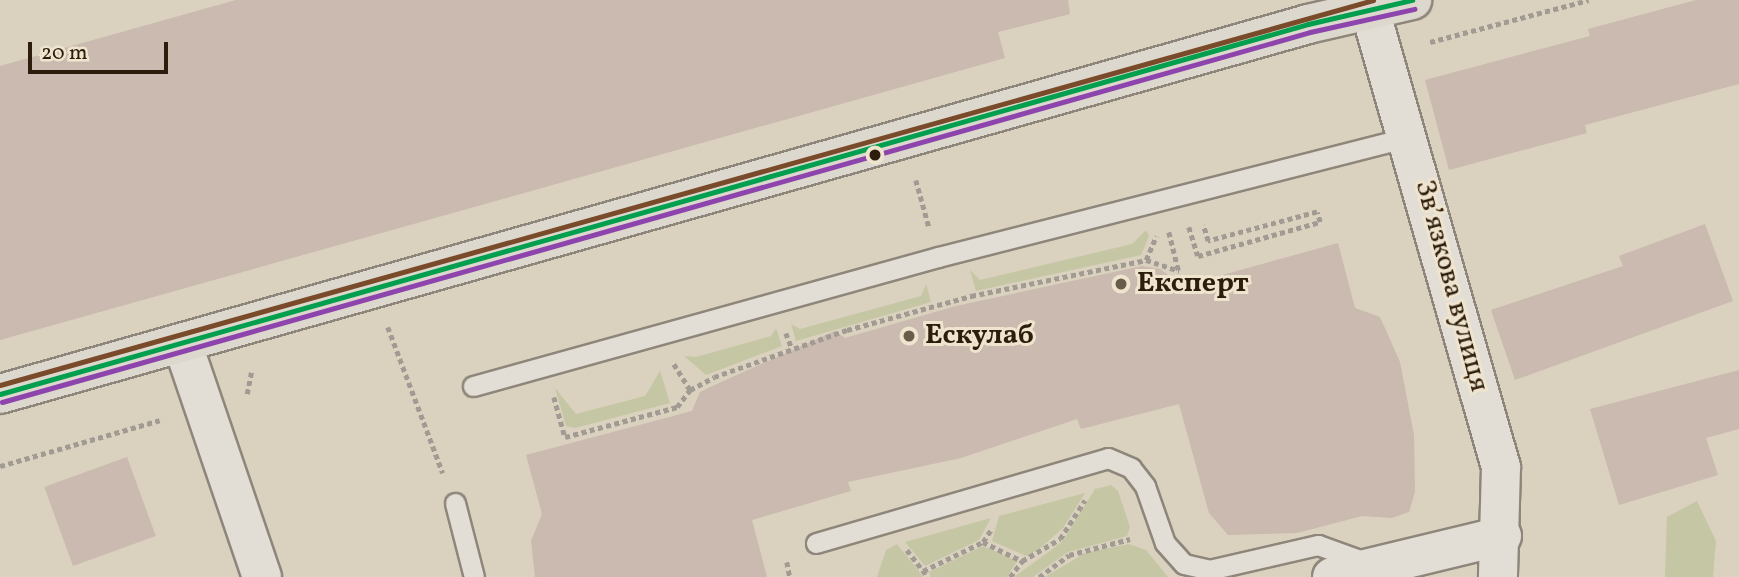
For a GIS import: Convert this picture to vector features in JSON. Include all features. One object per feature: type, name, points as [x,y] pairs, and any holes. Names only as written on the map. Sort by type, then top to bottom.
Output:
[{"type":"main road","points":[[0,394],[183,345],[1369,6],[1412,0]]},
{"type":"street","name":"Звʼязкова вулиця","points":[[1369,6],[1410,137],[1501,467],[1502,536],[1498,577]]},
{"type":"street","points":[[183,345],[215,431],[262,577]]},
{"type":"street","points":[[1332,577],[1502,536]]},
{"type":"lane","points":[[473,386],[938,257],[1410,137]]},
{"type":"lane","points":[[816,543],[1108,458],[1131,468],[1145,486],[1161,531],[1184,564],[1209,570],[1318,545],[1373,565]]},
{"type":"lane","points":[[455,503],[474,577]]},
{"type":"path","points":[[1423,52],[1429,42],[1589,0]]},
{"type":"path","points":[[916,180],[938,257]]},
{"type":"path","points":[[1189,227],[1198,256],[1320,222],[1317,212],[1208,241],[1202,224]]},
{"type":"path","points":[[1146,260],[1156,236],[1216,220]]},
{"type":"path","points":[[545,366],[565,437],[677,407],[690,390],[714,377],[847,330],[971,296],[1146,260],[1179,272],[1169,232]]},
{"type":"path","points":[[386,322],[455,503]]},
{"type":"path","points":[[0,466],[158,418],[181,440],[215,431]]},
{"type":"path","points":[[1010,577],[1022,561],[1060,538],[1092,486]]},
{"type":"path","points":[[923,571],[983,542],[993,525]]},
{"type":"path","points":[[1039,577],[1083,549],[1161,531]]},
{"type":"path","points":[[898,540],[928,577]]},
{"type":"path","points":[[983,542],[1022,561]]},
{"type":"green space","points":[[1146,230],[1149,236],[1141,255],[976,291],[970,270],[980,280],[1132,244]]},
{"type":"green space","points":[[926,284],[931,302],[796,341],[791,324],[800,329],[921,296]]},
{"type":"green space","points":[[776,328],[782,346],[706,375],[684,356],[696,357],[771,336]]},
{"type":"green space","points":[[660,371],[670,403],[575,428],[566,426],[555,388],[576,414],[645,396]]},
{"type":"green space","points":[[1111,485],[1118,491],[1130,527],[1127,536],[1068,552],[1033,577],[1014,577],[1062,542],[1095,489]]},
{"type":"green space","points":[[1085,493],[1063,528],[1039,549],[1026,556],[992,541],[999,516]]},
{"type":"green space","points":[[1697,501],[1716,541],[1713,577],[1665,577],[1667,517]]},
{"type":"green space","points":[[991,518],[979,540],[925,566],[905,542]]},
{"type":"green space","points":[[897,544],[923,577],[877,577],[886,550]]},
{"type":"green space","points":[[1129,544],[1146,550],[1168,577],[1045,577],[1085,553]]},
{"type":"green space","points":[[983,546],[1017,561],[1007,577],[931,577],[929,572]]},
{"type":"building","points":[[236,0],[1068,0],[1070,14],[998,32],[1005,58],[0,340],[0,66]]},
{"type":"building","points":[[1696,0],[1739,0],[1739,84],[1585,125],[1587,133],[1449,170],[1425,80],[1590,36],[1588,29]]},
{"type":"building","points":[[1705,224],[1733,301],[1515,380],[1491,310],[1623,266],[1619,256]]},
{"type":"building","points":[[1338,243],[1355,308],[1380,317],[1400,362],[1414,435],[1415,492],[1409,512],[1392,518],[1362,516],[1297,533],[1228,535],[1209,513],[1179,404],[1081,429],[1077,419],[961,458],[848,482],[851,491],[752,520],[767,577],[535,577],[531,541],[542,514],[526,455],[692,411],[700,392],[835,331],[845,338],[956,306],[1142,266],[1160,269],[1183,286]]},
{"type":"building","points":[[1739,370],[1739,429],[1706,438],[1718,475],[1619,505],[1590,409]]},
{"type":"building","points":[[127,457],[156,536],[73,566],[44,487]]},
{"type":"transit line","points":[[0,385],[1373,0]]},
{"type":"transit line","points":[[0,394],[1308,24],[1412,0]]},
{"type":"transit line","points":[[2,402],[1310,32],[1414,9]]},
{"type":"place","name":"Експерт","points":[[1121,284]]},
{"type":"place","name":"Ескулаб","points":[[909,336]]}]
